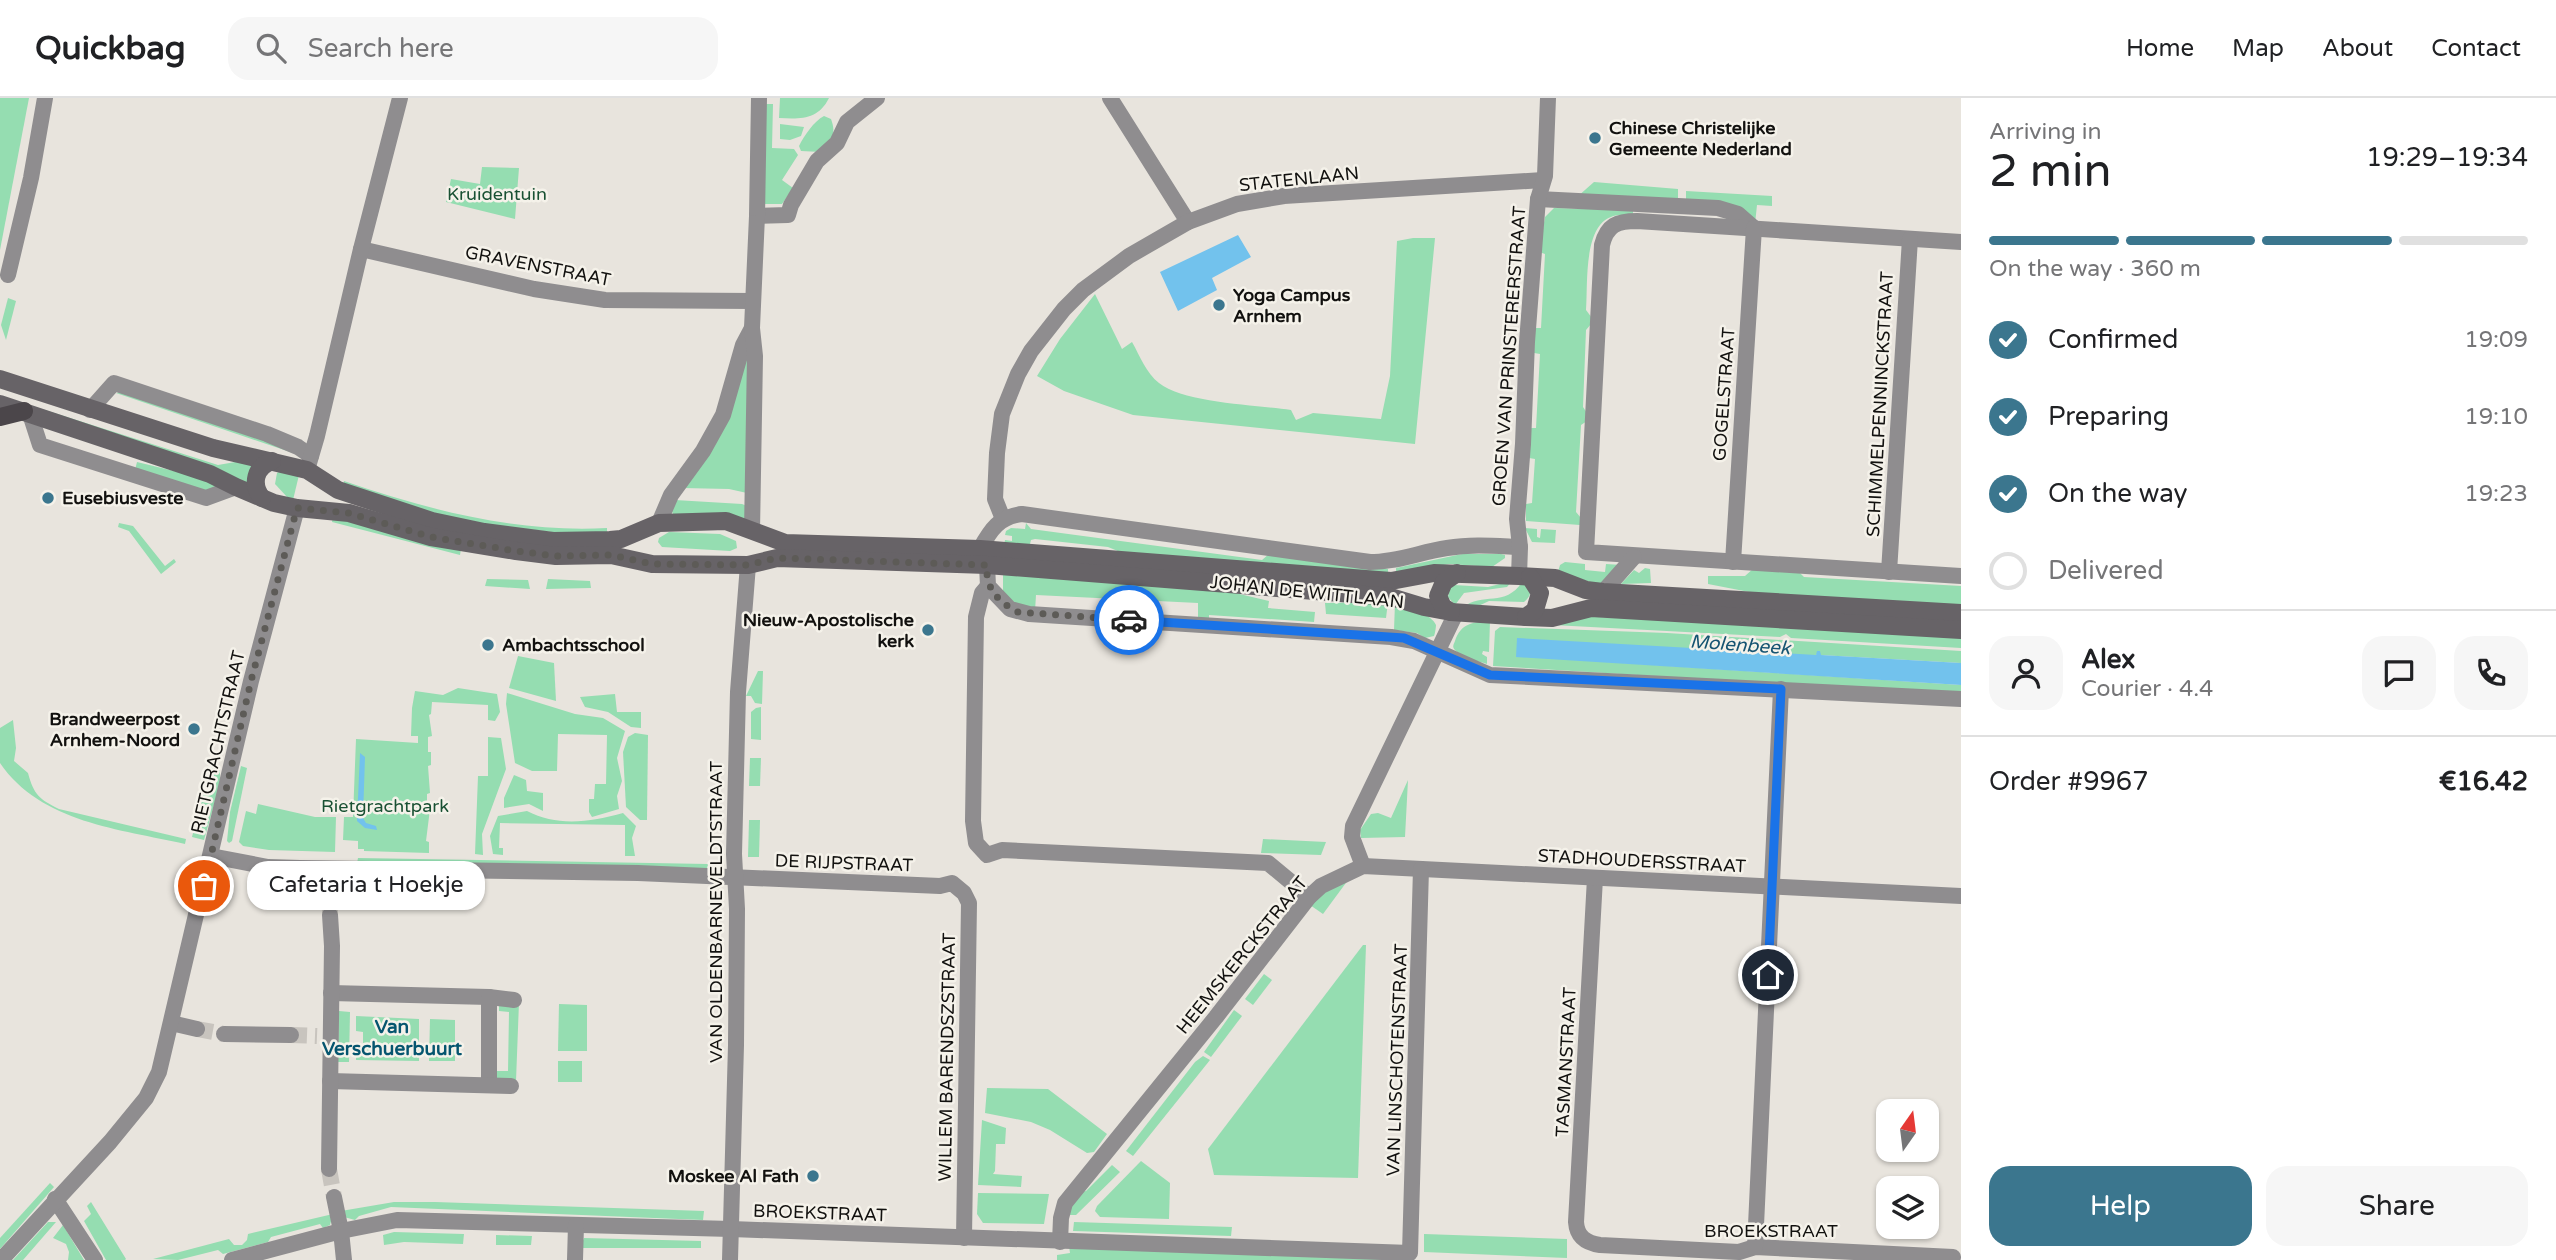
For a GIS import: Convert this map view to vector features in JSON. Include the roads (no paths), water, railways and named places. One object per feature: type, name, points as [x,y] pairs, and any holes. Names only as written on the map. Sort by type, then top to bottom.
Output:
[{"type":"main road","points":[[0,379],[213,448],[272,461],[309,463],[324,482],[338,490],[432,520],[484,532],[553,541],[621,539],[659,523]]},
{"type":"main road","points":[[0,404],[210,474],[262,498],[304,509],[319,500],[324,482]]},
{"type":"main road","points":[[0,417],[27,413]]},
{"type":"main road","points":[[262,498],[256,490],[256,477],[264,464],[272,461]]},
{"type":"main road","name":"JOHAN DE WITTLAAN","points":[[304,509],[349,513],[431,537],[477,546],[556,556],[611,555],[652,564],[748,565],[777,558],[983,557],[1391,597],[1454,613],[1552,618],[1591,608],[1961,630]]},
{"type":"main road","name":"JOHAN DE WITTLAAN","points":[[659,523],[726,521],[785,543],[983,557],[1391,580],[1434,573],[1555,578],[1586,590],[1604,592],[1961,613]]},
{"type":"main road","points":[[652,564],[641,551],[645,538],[659,523]]},
{"type":"main road","points":[[748,565],[752,531]]},
{"type":"main road","points":[[1454,613],[1443,607],[1438,596],[1444,582],[1457,573]]},
{"type":"main road","points":[[1525,577],[1540,593],[1535,610],[1526,617]]},
{"type":"street","points":[[8,275],[31,178],[45,98]]},
{"type":"street","points":[[309,463],[400,98]]},
{"type":"street","points":[[752,531],[755,356],[752,328],[759,98]]},
{"type":"street","points":[[757,216],[788,215],[817,161],[837,144],[847,122],[877,98]]},
{"type":"street","points":[[1110,98],[1188,222]]},
{"type":"street","name":"GROEN VAN PRINSTERERSTRAAT","points":[[1525,577],[1517,519],[1527,342],[1538,200],[1545,176],[1548,98]]},
{"type":"street","name":"STATENLAAN","points":[[1003,519],[995,499],[1002,414],[1018,374],[1031,351],[1064,309],[1083,290],[1129,256],[1188,222],[1237,204],[1284,196],[1543,180]]},
{"type":"street","points":[[1538,200],[1718,208],[1738,214],[1754,228]]},
{"type":"street","points":[[1961,242],[1636,221],[1619,222],[1611,226],[1602,245],[1586,552],[1961,576]]},
{"type":"street","name":"GOGELSTRAAT","points":[[1733,562],[1754,228]]},
{"type":"street","name":"SCHIMMELPENNINCKSTRAAT","points":[[1889,572],[1910,239]]},
{"type":"street","name":"GRAVENSTRAAT","points":[[361,249],[534,289],[605,300],[753,301]]},
{"type":"street","points":[[659,523],[671,495],[703,451],[723,415],[743,345],[752,328]]},
{"type":"street","points":[[90,410],[114,383],[267,434],[298,447],[309,463]]},
{"type":"street","points":[[27,413],[40,445],[206,499],[236,487]]},
{"type":"street","name":"RIETGRACHTSTRAAT","points":[[1,1260],[110,1142],[146,1098],[159,1072],[251,681],[304,509]]},
{"type":"street","name":"JOHAN DE WITTLAAN","points":[[1003,519],[1023,514],[1370,562],[1392,562],[1472,544],[1520,547]]},
{"type":"street","points":[[1003,519],[992,528],[983,557],[988,586],[982,593],[976,617],[973,821],[976,843],[987,855],[1002,850],[1268,863],[1309,897]]},
{"type":"street","points":[[1604,592],[1634,556]]},
{"type":"street","name":"VAN OLDENBARNEVELDTSTRAAT","points":[[730,1260],[737,936],[734,877],[738,692],[748,565]]},
{"type":"street","name":"JOHAN DE WITTLAAN","points":[[988,586],[1010,608],[1029,614],[1391,637],[1414,641],[1490,675],[1961,699]]},
{"type":"street","points":[[1363,866],[1352,837],[1353,826],[1454,613]]},
{"type":"street","points":[[1755,1247],[1781,689]]},
{"type":"street","name":"DE RIJPSTRAAT","points":[[211,856],[330,877],[624,873],[774,881],[940,886],[952,883]]},
{"type":"street","name":"STADHOUDERSSTRAAT","points":[[1363,866],[1961,896]]},
{"type":"street","name":"HEEMSKERCKSTRAAT","points":[[1060,1242],[1060,1218],[1065,1203],[1216,1017],[1309,897],[1321,886],[1363,866]]},
{"type":"street","name":"VAN LINSCHOTENSTRAAT","points":[[1410,1253],[1421,869]]},
{"type":"street","name":"TASMANSTRAAT","points":[[1589,1243],[1582,1238],[1576,1222],[1595,878]]},
{"type":"street","name":"WILLEM BARENDSZSTRAAT","points":[[952,883],[964,893],[969,903],[964,1238]]},
{"type":"street","points":[[329,1169],[330,1081],[323,1036],[331,993],[330,915]]},
{"type":"street","points":[[331,993],[514,1000]]},
{"type":"street","points":[[489,997],[489,1085]]},
{"type":"street","points":[[171,1023],[197,1029]]},
{"type":"street","points":[[224,1034],[291,1035]]},
{"type":"street","points":[[330,1081],[511,1086]]},
{"type":"street","points":[[334,1196],[344,1260]]},
{"type":"street","points":[[55,1199],[95,1260]]},
{"type":"street","name":"BROEKSTRAAT","points":[[232,1260],[341,1231],[397,1220],[731,1228],[1410,1253]]},
{"type":"street","points":[[575,1260],[576,1225]]},
{"type":"street","name":"BROEKSTRAAT","points":[[1589,1243],[1739,1252],[1755,1247],[1952,1256]]},
{"type":"water","points":[[1238,235],[1251,257],[1212,278],[1217,290],[1178,311],[1160,272]]},
{"type":"water","points":[[1517,638],[1816,655],[1817,651],[1820,651],[1821,655],[1961,663],[1961,685],[1516,657]]},
{"type":"water","points":[[360,753],[365,757],[363,818],[366,823],[376,826],[377,830],[365,828],[357,821]]},
{"type":"tunnel","points":[[330,884],[330,915]]},
{"type":"tunnel","points":[[197,1029],[224,1034]]},
{"type":"tunnel","points":[[291,1035],[317,1036]]},
{"type":"tunnel","points":[[329,1169],[334,1197]]},
{"type":"place","name":"Chinese Christelijke Gemeente Nederland","points":[[1595,138]]},
{"type":"place","name":"Yoga Campus Arnhem","points":[[1219,305]]},
{"type":"place","name":"Eusebiusveste","points":[[48,498]]},
{"type":"place","name":"Nieuw-Apostolische kerk","points":[[928,630]]},
{"type":"place","name":"Ambachtsschool","points":[[488,645]]},
{"type":"place","name":"Brandweerpost Arnhem-Noord","points":[[194,729]]},
{"type":"place","name":"Cafetaria t Hoekje","points":[[204,886]]},
{"type":"place","name":"Moskee Al Fath","points":[[813,1176]]},
{"type":"district","name":"Van Verschuerbuurt","points":[[392,1038]]},
{"type":"park label","name":"Kruidentuin","points":[[497,194]]},
{"type":"park label","name":"Rietgrachtpark","points":[[385,806]]},
{"type":"water label","name":"Molenbeek","points":[[1740,645]]}]
